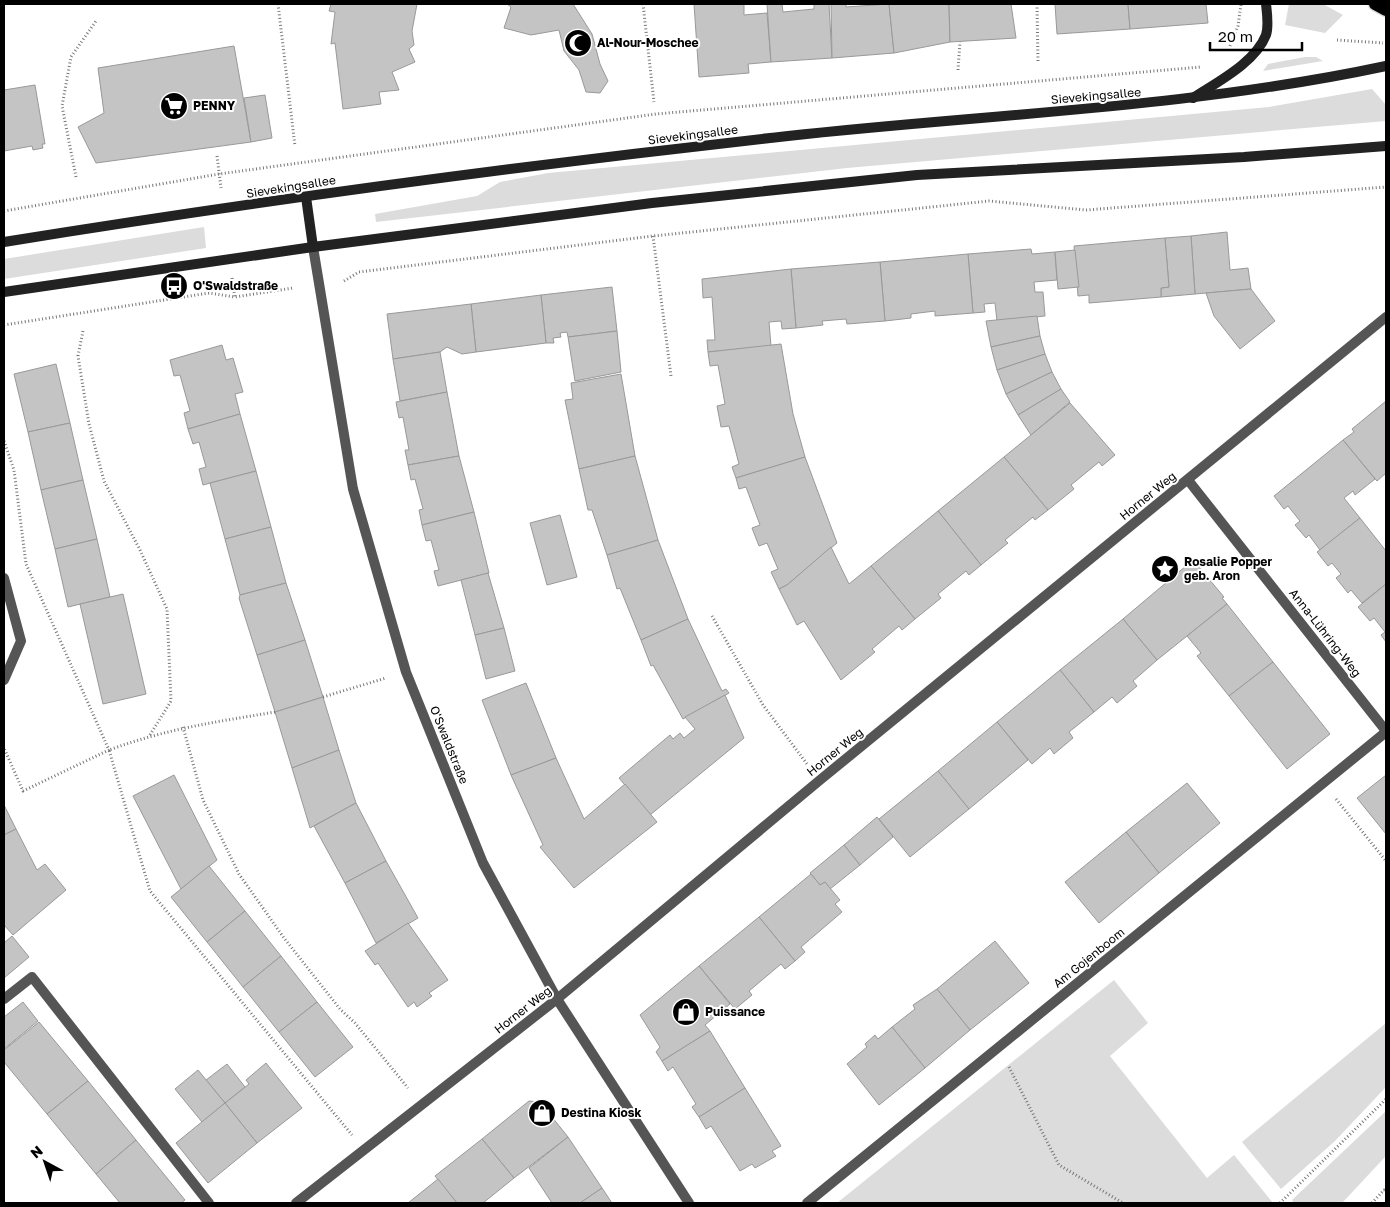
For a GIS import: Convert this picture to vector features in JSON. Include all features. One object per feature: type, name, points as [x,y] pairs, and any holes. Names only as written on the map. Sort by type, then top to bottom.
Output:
[{"type":"main road","points":[[1191,100],[1242,64],[1258,48],[1266,34],[1266,4]]},
{"type":"main road","points":[[1376,4],[1386,10]]},
{"type":"main road","name":"Sievekingsallee","points":[[4,242],[448,177],[790,136],[1191,100],[1386,66]]},
{"type":"main road","points":[[4,292],[313,246],[652,203],[917,176],[1244,157],[1386,146]]},
{"type":"main road","points":[[306,197],[313,246]]},
{"type":"street","name":"O'Swaldstraße","points":[[313,246],[354,489],[406,672],[483,863],[557,999],[689,1203]]},
{"type":"street","name":"Horner Weg","points":[[296,1203],[363,1148],[557,999],[820,780],[1386,317]]},
{"type":"street","name":"Anna-Lühring-Weg","points":[[1188,480],[1386,731]]},
{"type":"street","points":[[4,578],[21,641],[4,680]]},
{"type":"street","name":"Am Gojenboom","points":[[807,1203],[1386,731]]},
{"type":"street","points":[[4,999],[32,977],[209,1203]]},
{"type":"path","points":[[278,4],[294,146]]},
{"type":"path","points":[[643,4],[654,102]]},
{"type":"path","points":[[1037,4],[1038,63]]},
{"type":"path","points":[[1226,52],[1236,32],[1241,4]]},
{"type":"path","points":[[76,177],[62,106],[71,56],[96,21]]},
{"type":"path","points":[[1337,40],[1386,43]]},
{"type":"path","points":[[958,70],[960,42]]},
{"type":"path","points":[[4,211],[219,174],[656,114],[1208,65]]},
{"type":"path","points":[[217,156],[221,192]]},
{"type":"path","points":[[344,281],[359,272],[653,236],[988,200],[1086,210],[1386,187]]},
{"type":"path","points":[[653,236],[671,376]]},
{"type":"path","points":[[232,274],[235,297]]},
{"type":"path","points":[[4,325],[209,293],[235,297],[293,288]]},
{"type":"path","points":[[84,331],[78,356],[89,424],[104,481],[140,550],[167,609],[171,701],[150,736]]},
{"type":"path","points":[[4,441],[14,470],[26,564],[109,750],[150,891],[363,1148]]},
{"type":"path","points":[[712,616],[762,705],[820,780]]},
{"type":"path","points":[[323,697],[406,672]]},
{"type":"path","points":[[4,748],[23,791],[109,750],[150,736],[183,727],[275,712]]},
{"type":"path","points":[[183,727],[203,800],[239,874],[284,938],[329,995],[422,1104]]},
{"type":"path","points":[[1323,784],[1386,861]]},
{"type":"path","points":[[1008,1066],[1059,1165],[1123,1203]]},
{"type":"path","points":[[1280,1203],[1386,1099]]},
{"type":"path","points":[[1372,1203],[1384,1190],[1386,1191]]},
{"type":"shaded area","points":[[1289,4],[1323,4],[1343,15],[1325,33],[1285,25]]},
{"type":"shaded area","points":[[1305,57],[1316,57],[1323,61],[1263,71],[1268,64]]},
{"type":"shaded area","points":[[1372,89],[1386,105],[1386,121],[847,168],[376,222],[375,214],[477,196],[500,182],[548,173],[1269,107]]},
{"type":"shaded area","points":[[204,227],[206,248],[4,279],[4,259]]},
{"type":"shaded area","points":[[1114,980],[1148,1023],[1110,1056],[1207,1178],[1234,1155],[1273,1203],[837,1203]]},
{"type":"shaded area","points":[[1386,1023],[1386,1087],[1335,1141],[1281,1189],[1242,1142]]},
{"type":"shaded area","points":[[1386,1111],[1386,1156],[1342,1203],[1294,1203],[1292,1200]]},
{"type":"building","points":[[331,4],[417,4],[412,31],[414,45],[409,49],[415,62],[392,72],[399,90],[379,92],[381,104],[343,109],[335,43],[331,44],[335,12],[329,11]]},
{"type":"building","name":"Al-Nour-Moschee","points":[[507,4],[573,4],[592,34],[600,64],[608,81],[600,93],[586,92],[579,70],[564,51],[559,30],[531,35],[504,28],[511,7]]},
{"type":"building","points":[[694,4],[744,4],[744,15],[767,13],[771,62],[748,64],[749,73],[699,77]]},
{"type":"building","points":[[767,4],[782,4],[783,12],[814,9],[814,4],[829,4],[832,58],[771,62]]},
{"type":"building","points":[[831,4],[846,4],[846,7],[889,4],[894,53],[832,58]]},
{"type":"building","points":[[889,4],[949,4],[950,42],[894,53]]},
{"type":"building","points":[[949,4],[1011,4],[1016,38],[950,42]]},
{"type":"building","points":[[1055,4],[1128,4],[1130,29],[1057,34]]},
{"type":"building","points":[[1128,4],[1206,4],[1208,23],[1130,29]]},
{"type":"building","name":"PENNY","points":[[234,46],[251,142],[96,163],[78,127],[104,113],[98,68]]},
{"type":"building","points":[[35,85],[45,144],[42,144],[43,148],[33,150],[32,146],[4,151],[4,90]]},
{"type":"building","points":[[265,95],[272,138],[251,142],[244,98]]},
{"type":"building","points":[[1227,232],[1230,270],[1248,268],[1251,289],[1195,294],[1191,236]]},
{"type":"building","points":[[1191,236],[1195,294],[1161,297],[1161,288],[1169,287],[1165,238]]},
{"type":"building","points":[[1165,238],[1169,287],[1161,288],[1161,297],[1089,303],[1089,295],[1078,296],[1074,246]]},
{"type":"building","points":[[1031,249],[1032,254],[1055,252],[1057,280],[1034,282],[1035,292],[1043,292],[1045,316],[997,321],[995,303],[984,304],[985,312],[973,313],[968,254]]},
{"type":"building","points":[[1075,250],[1079,287],[1058,289],[1055,252]]},
{"type":"building","points":[[968,254],[973,313],[935,316],[935,311],[911,314],[911,318],[885,321],[880,262]]},
{"type":"building","points":[[880,262],[885,321],[847,324],[846,319],[822,321],[823,325],[796,328],[791,269]]},
{"type":"building","points":[[791,269],[796,328],[782,329],[781,321],[769,322],[771,346],[708,352],[707,340],[715,340],[712,297],[703,298],[702,279]]},
{"type":"building","points":[[612,287],[617,331],[568,337],[567,332],[560,333],[561,337],[553,338],[554,343],[546,343],[541,295]]},
{"type":"building","points":[[1251,289],[1275,321],[1240,349],[1214,316],[1206,293]]},
{"type":"building","points":[[541,295],[546,343],[476,352],[471,304]]},
{"type":"building","points":[[471,304],[476,352],[462,354],[447,347],[440,352],[393,359],[387,314]]},
{"type":"building","points":[[1037,316],[1040,336],[991,347],[986,321]]},
{"type":"building","points":[[617,331],[621,372],[575,381],[568,337]]},
{"type":"building","points":[[1040,336],[1045,354],[997,370],[991,347]]},
{"type":"building","points":[[781,344],[793,414],[805,457],[736,478],[732,467],[739,464],[729,426],[721,427],[717,406],[725,404],[718,365],[710,366],[708,352]]},
{"type":"building","points":[[222,345],[226,360],[233,358],[243,392],[235,394],[240,414],[188,429],[184,413],[190,411],[180,375],[174,376],[170,360]]},
{"type":"building","points":[[440,352],[447,392],[400,401],[393,359]]},
{"type":"building","points":[[1045,354],[1052,372],[1006,394],[997,370]]},
{"type":"building","points":[[56,364],[70,423],[28,432],[14,374]]},
{"type":"building","points":[[1052,372],[1061,389],[1018,415],[1006,394]]},
{"type":"building","points":[[621,374],[635,456],[579,469],[565,400],[573,399],[571,383]]},
{"type":"building","points":[[1061,389],[1070,402],[1031,435],[1018,415]]},
{"type":"building","points":[[447,392],[459,456],[408,465],[405,450],[409,450],[403,417],[399,418],[396,402]]},
{"type":"building","points":[[1386,401],[1386,473],[1377,481],[1343,440],[1354,432],[1352,429]]},
{"type":"building","points":[[1070,403],[1115,455],[1102,466],[1099,462],[1071,485],[1074,489],[1048,510],[1004,457]]},
{"type":"building","points":[[240,414],[256,471],[203,485],[199,469],[206,467],[199,442],[193,444],[188,429]]},
{"type":"building","points":[[70,423],[83,480],[41,490],[28,432]]},
{"type":"building","points":[[1343,440],[1375,479],[1355,495],[1353,491],[1344,498],[1360,518],[1320,550],[1309,535],[1306,538],[1295,525],[1300,521],[1288,506],[1284,509],[1274,496]]},
{"type":"building","points":[[459,456],[474,512],[422,525],[419,510],[423,509],[415,479],[411,480],[408,465]]},
{"type":"building","points":[[635,456],[658,540],[607,555],[592,510],[588,510],[579,469]]},
{"type":"building","points":[[805,457],[837,543],[787,585],[779,589],[771,572],[778,569],[767,543],[759,546],[752,528],[760,525],[746,487],[739,489],[736,478]]},
{"type":"building","points":[[1004,457],[1048,510],[1035,520],[1033,517],[1005,540],[1008,543],[981,565],[938,511]]},
{"type":"building","points":[[256,471],[271,527],[225,539],[210,483]]},
{"type":"building","points":[[83,480],[97,539],[55,549],[41,490]]},
{"type":"building","points":[[938,511],[981,565],[969,575],[966,571],[938,594],[941,598],[915,619],[871,566]]},
{"type":"building","points":[[474,512],[489,573],[438,586],[434,571],[439,570],[431,540],[426,541],[422,525]]},
{"type":"building","points":[[560,515],[577,577],[547,585],[530,523]]},
{"type":"building","points":[[1360,518],[1386,551],[1386,584],[1362,603],[1351,590],[1348,593],[1336,578],[1341,574],[1332,563],[1328,566],[1317,552]]},
{"type":"building","points":[[271,527],[286,583],[240,595],[225,539]]},
{"type":"building","points":[[97,539],[110,597],[68,607],[55,549]]},
{"type":"building","points":[[658,540],[688,619],[641,640],[620,588],[617,589],[607,555]]},
{"type":"building","points":[[831,547],[849,584],[871,566],[915,619],[902,630],[899,626],[872,649],[875,652],[841,680],[804,621],[797,625],[779,589],[787,585]]},
{"type":"building","points":[[1193,560],[1224,597],[1222,598],[1227,604],[1157,660],[1123,619]]},
{"type":"building","points":[[488,573],[504,628],[475,635],[461,580]]},
{"type":"building","points":[[286,583],[305,640],[257,655],[239,598],[240,595]]},
{"type":"building","points":[[1386,584],[1386,642],[1381,635],[1385,632],[1374,618],[1370,621],[1358,607]]},
{"type":"building","points":[[123,594],[146,694],[103,704],[80,604]]},
{"type":"building","points":[[1227,604],[1273,662],[1229,696],[1197,656],[1201,653],[1187,636]]},
{"type":"building","points":[[688,619],[722,691],[726,689],[729,693],[683,719],[653,665],[651,666],[641,640]]},
{"type":"building","points":[[1123,619],[1157,660],[1133,681],[1137,686],[1117,703],[1112,697],[1094,712],[1060,670]]},
{"type":"building","points":[[504,628],[515,671],[486,679],[475,635]]},
{"type":"building","points":[[305,640],[323,697],[275,712],[257,655]]},
{"type":"building","points":[[1273,662],[1330,734],[1287,769],[1229,696]]},
{"type":"building","points":[[1060,670],[1094,712],[1069,732],[1073,738],[1054,754],[1050,748],[1032,764],[997,722]]},
{"type":"building","points":[[526,683],[556,758],[511,775],[482,700]]},
{"type":"building","points":[[725,695],[744,738],[650,815],[619,778],[670,735],[673,739],[680,733],[684,738],[695,729],[685,717]]},
{"type":"building","points":[[323,697],[339,750],[292,768],[275,712]]},
{"type":"building","points":[[997,722],[1028,760],[969,809],[938,771]]},
{"type":"building","points":[[339,750],[356,803],[310,828],[292,768]]},
{"type":"building","points":[[556,758],[584,819],[625,784],[657,822],[574,888],[540,847],[543,845],[511,775]]},
{"type":"building","points":[[938,771],[969,809],[910,857],[879,819]]},
{"type":"building","points":[[174,775],[217,860],[181,889],[133,796]]},
{"type":"building","points":[[1386,775],[1386,834],[1357,798]]},
{"type":"building","points":[[1187,783],[1220,823],[1159,873],[1126,832]]},
{"type":"building","points":[[356,803],[386,861],[345,883],[314,826]]},
{"type":"building","points":[[4,805],[16,829],[4,835]]},
{"type":"building","points":[[877,817],[893,837],[860,865],[844,845]]},
{"type":"building","points":[[16,829],[37,870],[45,864],[66,890],[13,935],[4,925],[4,835]]},
{"type":"building","points":[[1126,832],[1159,873],[1099,923],[1065,882]]},
{"type":"building","points":[[844,845],[860,865],[830,889],[825,882],[820,885],[810,873]]},
{"type":"building","points":[[386,861],[418,918],[376,943],[345,883]]},
{"type":"building","points":[[209,866],[245,911],[207,942],[171,897]]},
{"type":"building","points":[[811,874],[820,885],[825,882],[840,900],[835,904],[842,912],[801,947],[805,952],[795,961],[759,917]]},
{"type":"building","points":[[245,911],[281,956],[243,987],[207,942]]},
{"type":"building","points":[[759,917],[795,961],[785,969],[781,964],[749,991],[752,995],[735,1009],[699,966]]},
{"type":"building","points":[[408,923],[448,980],[429,993],[432,996],[417,1007],[414,1002],[408,1007],[378,963],[375,965],[365,951]]},
{"type":"building","points":[[12,936],[29,957],[4,978],[4,943]]},
{"type":"building","points":[[995,941],[1029,983],[970,1030],[937,989]]},
{"type":"building","points":[[281,956],[317,1002],[279,1032],[243,987]]},
{"type":"building","points":[[699,966],[730,1004],[705,1025],[710,1031],[662,1061],[656,1052],[660,1047],[640,1015]]},
{"type":"building","points":[[937,989],[970,1030],[925,1068],[892,1027],[915,1009],[913,1005]]},
{"type":"building","points":[[23,1002],[38,1021],[4,1049],[4,1017]]},
{"type":"building","points":[[317,1002],[353,1047],[315,1077],[279,1032]]},
{"type":"building","points":[[39,1022],[88,1081],[47,1114],[4,1062],[4,1050]]},
{"type":"building","points":[[892,1027],[925,1068],[879,1105],[847,1064],[867,1047],[865,1044],[875,1035],[878,1039]]},
{"type":"building","points":[[710,1031],[745,1088],[699,1117],[692,1107],[696,1104],[673,1067],[668,1071],[662,1061]]},
{"type":"building","points":[[266,1063],[302,1108],[257,1143],[225,1103],[249,1084],[246,1080]]},
{"type":"building","points":[[227,1064],[245,1087],[225,1103],[206,1080]]},
{"type":"building","points":[[198,1070],[225,1103],[202,1122],[175,1089]]},
{"type":"building","points":[[88,1081],[136,1140],[96,1174],[47,1114]]},
{"type":"building","points":[[745,1088],[781,1146],[772,1151],[776,1156],[755,1168],[752,1164],[740,1171],[711,1126],[706,1129],[699,1117]]},
{"type":"building","points":[[529,1101],[540,1102],[568,1137],[514,1178],[482,1139]]},
{"type":"building","points":[[225,1103],[257,1143],[208,1183],[176,1143]]},
{"type":"building","points":[[568,1137],[602,1188],[580,1203],[552,1203],[529,1168]]},
{"type":"building","points":[[482,1139],[514,1178],[483,1203],[457,1203],[435,1176]]},
{"type":"building","points":[[136,1140],[185,1200],[181,1203],[120,1203],[96,1174]]},
{"type":"building","points":[[438,1179],[457,1203],[408,1203]]},
{"type":"building","points":[[602,1188],[612,1203],[580,1203]]},
{"type":"place","name":"Al-Nour-Moschee","points":[[578,43]]},
{"type":"place","name":"PENNY","points":[[174,106]]},
{"type":"place","name":"O'Swaldstraße","points":[[174,286]]},
{"type":"place","name":"Rosalie Popper geb. Aron","points":[[1165,569]]},
{"type":"place","name":"Puissance","points":[[686,1012]]},
{"type":"place","name":"Destina Kiosk","points":[[542,1113]]}]
